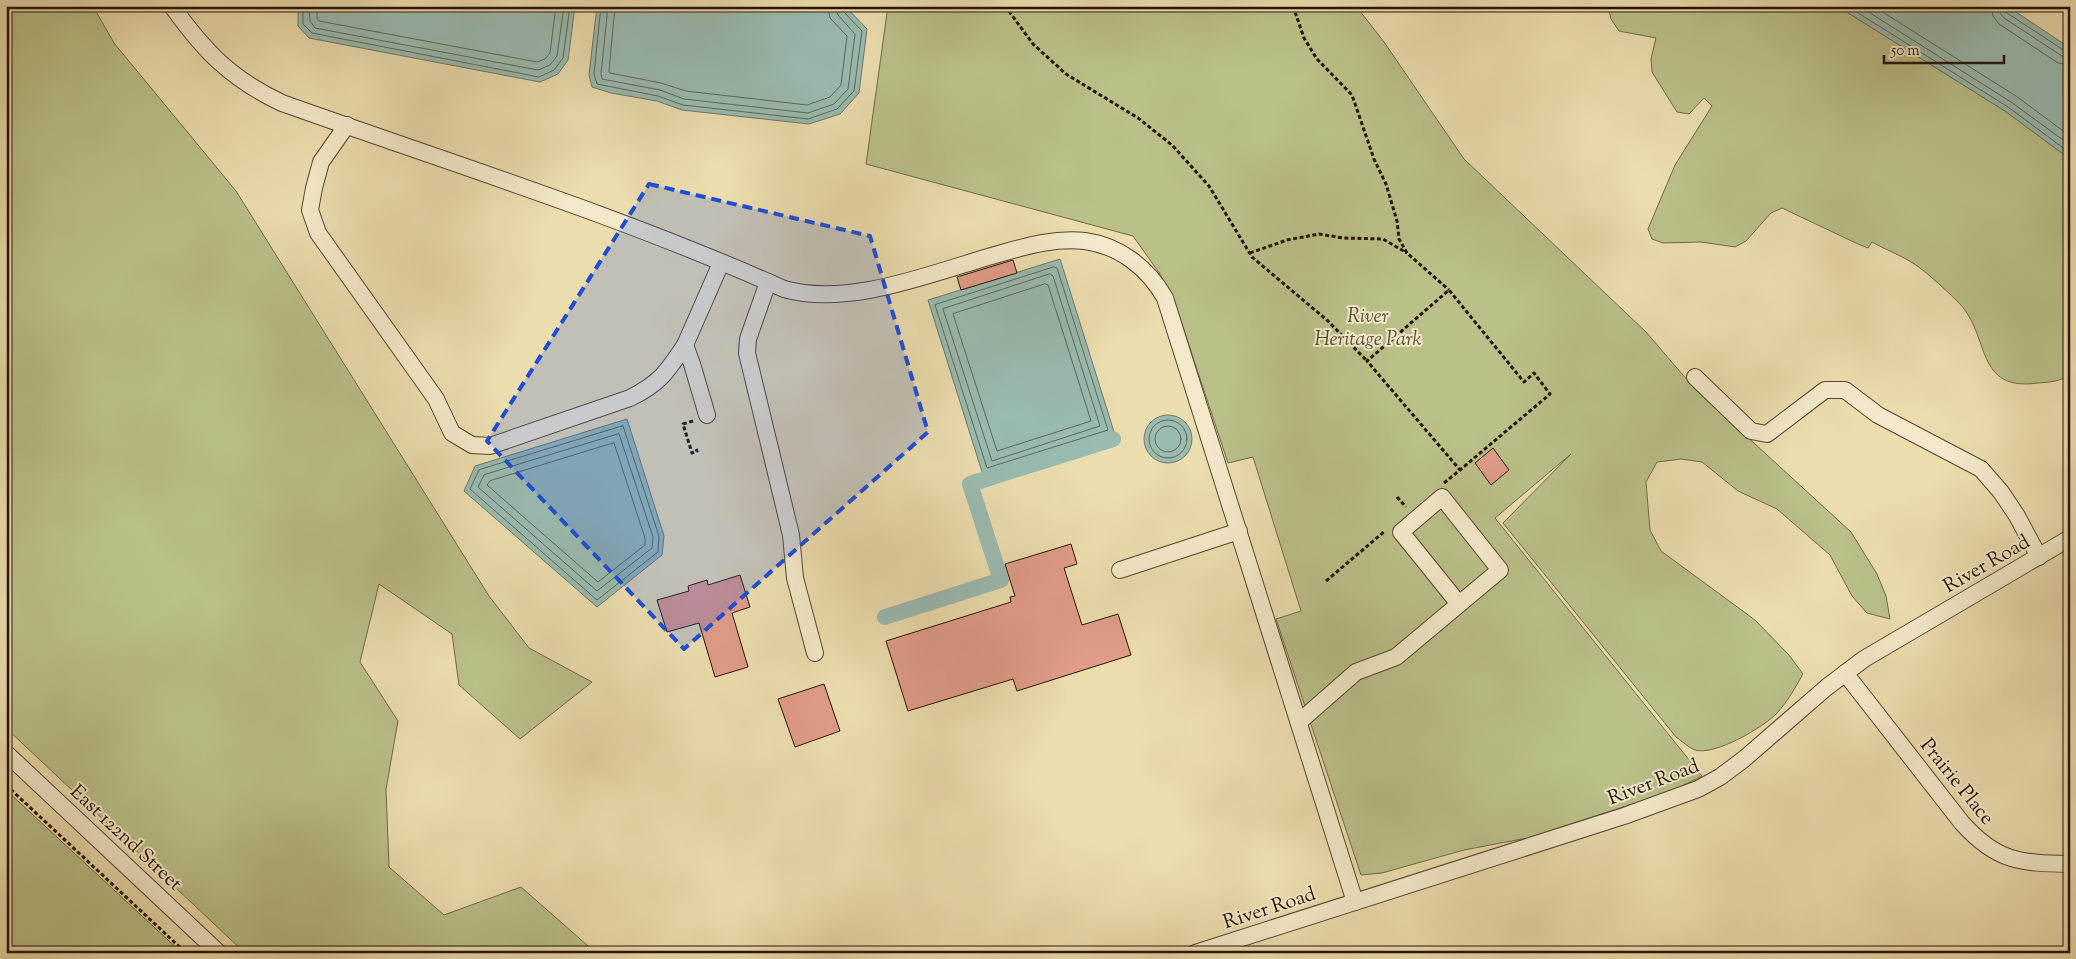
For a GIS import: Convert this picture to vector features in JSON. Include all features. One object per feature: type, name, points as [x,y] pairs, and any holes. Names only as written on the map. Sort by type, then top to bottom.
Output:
[{"type":"street","points":[[172,6],[203,46],[229,71],[245,83],[282,103],[581,208],[768,282],[804,294],[860,292],[1036,244],[1061,241],[1085,242],[1100,245],[1125,255],[1148,274],[1157,284],[1165,298],[1355,902]]},
{"type":"street","points":[[346,125],[321,162],[314,188],[310,210],[318,233],[436,399],[452,433],[472,445],[490,446],[630,398],[649,389],[667,372],[685,345],[721,263]]},
{"type":"street","points":[[768,282],[748,339],[748,358],[791,535],[794,578],[815,652]]},
{"type":"street","points":[[685,345],[707,415]]},
{"type":"street","points":[[1695,377],[1751,431],[1767,434],[1825,390],[1845,390],[1878,415],[1981,469],[2001,492],[2017,516],[2039,557]]},
{"type":"street","points":[[1298,722],[1356,672],[1396,657],[1500,570],[1442,497],[1401,532],[1459,604]]},
{"type":"street","points":[[1120,570],[1239,531]]},
{"type":"street","name":"River Road","points":[[1195,953],[1216,950],[1355,902],[1624,816],[1698,789],[1720,777],[1744,760],[1845,673],[1889,644],[2070,538]]},
{"type":"street","name":"Prairie Place","points":[[1845,673],[1962,823],[1980,842],[1995,852],[2016,860],[2032,863],[2070,864]]},
{"type":"street","name":"East 122nd Street","points":[[6,753],[219,953]]},
{"type":"path","points":[[1005,6],[1033,44],[1066,74],[1138,118],[1172,145],[1208,186],[1258,263],[1328,321],[1367,360],[1460,470]]},
{"type":"path","points":[[1293,6],[1304,38],[1318,59],[1352,95],[1374,159],[1386,184],[1397,220],[1399,239],[1409,255]]},
{"type":"path","points":[[1250,253],[1287,240],[1319,234],[1343,238],[1383,239],[1409,255],[1449,290],[1524,382],[1534,374],[1550,394],[1437,489]]},
{"type":"path","points":[[1367,360],[1449,290]]},
{"type":"path","points":[[696,449],[697,451],[692,453],[683,424],[707,415]]},
{"type":"path","points":[[1397,497],[1410,512]]},
{"type":"path","points":[[1326,580],[1389,528]]},
{"type":"path","points":[[6,785],[186,953]]},
{"type":"highlighted area","points":[[649,184],[870,236],[928,432],[684,649],[487,441]]},
{"type":"green space","points":[[6,6],[93,6],[114,43],[236,191],[489,596],[529,648],[592,682],[520,739],[459,685],[452,634],[379,584],[360,662],[398,721],[386,789],[389,867],[444,915],[521,887],[596,953],[245,953],[6,728]]},
{"type":"green space","name":"River Heritage Park","points":[[888,6],[1356,6],[1384,42],[1464,159],[1646,332],[1695,389],[1851,532],[1877,574],[1886,596],[1890,619],[1867,613],[1852,596],[1830,555],[1777,509],[1738,491],[1702,462],[1681,459],[1657,462],[1646,482],[1650,530],[1661,551],[1755,620],[1789,655],[1803,674],[1781,708],[1762,726],[1739,739],[1714,749],[1704,751],[1693,749],[1676,737],[1503,523],[1571,454],[1495,518],[1702,776],[1676,789],[1651,798],[1527,838],[1464,850],[1382,873],[1361,875],[1276,619],[1301,611],[1253,457],[1228,463],[1178,312],[1160,274],[1133,236],[866,164]]},
{"type":"green space","points":[[1608,6],[1837,6],[2005,111],[2070,159],[2070,374],[2059,380],[2038,383],[2018,383],[2003,379],[1993,370],[1986,359],[1969,316],[1959,303],[1922,269],[1872,242],[1868,248],[1782,208],[1771,213],[1746,241],[1735,247],[1701,242],[1663,243],[1652,239],[1648,229],[1675,165],[1712,106],[1704,98],[1689,114],[1677,112],[1652,72],[1651,59],[1656,38],[1619,31],[1611,19]]},
{"type":"green space","points":[[6,790],[182,953],[6,953]]},
{"type":"water","points":[[298,6],[575,6],[568,60],[558,74],[540,82],[309,38],[298,26]]},
{"type":"water","points":[[597,6],[838,6],[847,8],[867,29],[859,93],[840,114],[809,124],[682,110],[657,101],[611,93],[592,87],[589,75]]},
{"type":"water","points":[[1837,6],[2007,6],[2070,48],[2070,159],[2005,111]]},
{"type":"water","points":[[1060,259],[1115,435],[983,475],[928,300]]},
{"type":"water","points":[[1163,415],[1173,415],[1185,422],[1192,434],[1192,444],[1185,456],[1173,463],[1163,463],[1155,459],[1148,452],[1144,444],[1144,434],[1148,426],[1155,419]]},
{"type":"water","points":[[627,419],[664,536],[662,555],[597,607],[464,491],[475,466]]},
{"type":"building","points":[[1013,260],[1017,273],[961,290],[957,277]]},
{"type":"building","points":[[1493,448],[1509,470],[1491,485],[1475,463]]},
{"type":"building","points":[[1071,544],[1077,564],[1064,568],[1082,625],[1118,614],[1131,655],[1017,691],[1013,679],[908,711],[886,641],[1011,602],[1010,597],[1015,596],[1005,564]]},
{"type":"building","points":[[740,575],[750,607],[732,613],[748,667],[715,677],[699,623],[667,632],[657,600],[689,591],[688,586],[707,580],[708,585]]},
{"type":"building","points":[[824,684],[840,731],[795,747],[778,699]]},
{"type":"waterway","points":[[885,617],[1001,580],[970,484],[1113,439]]}]
